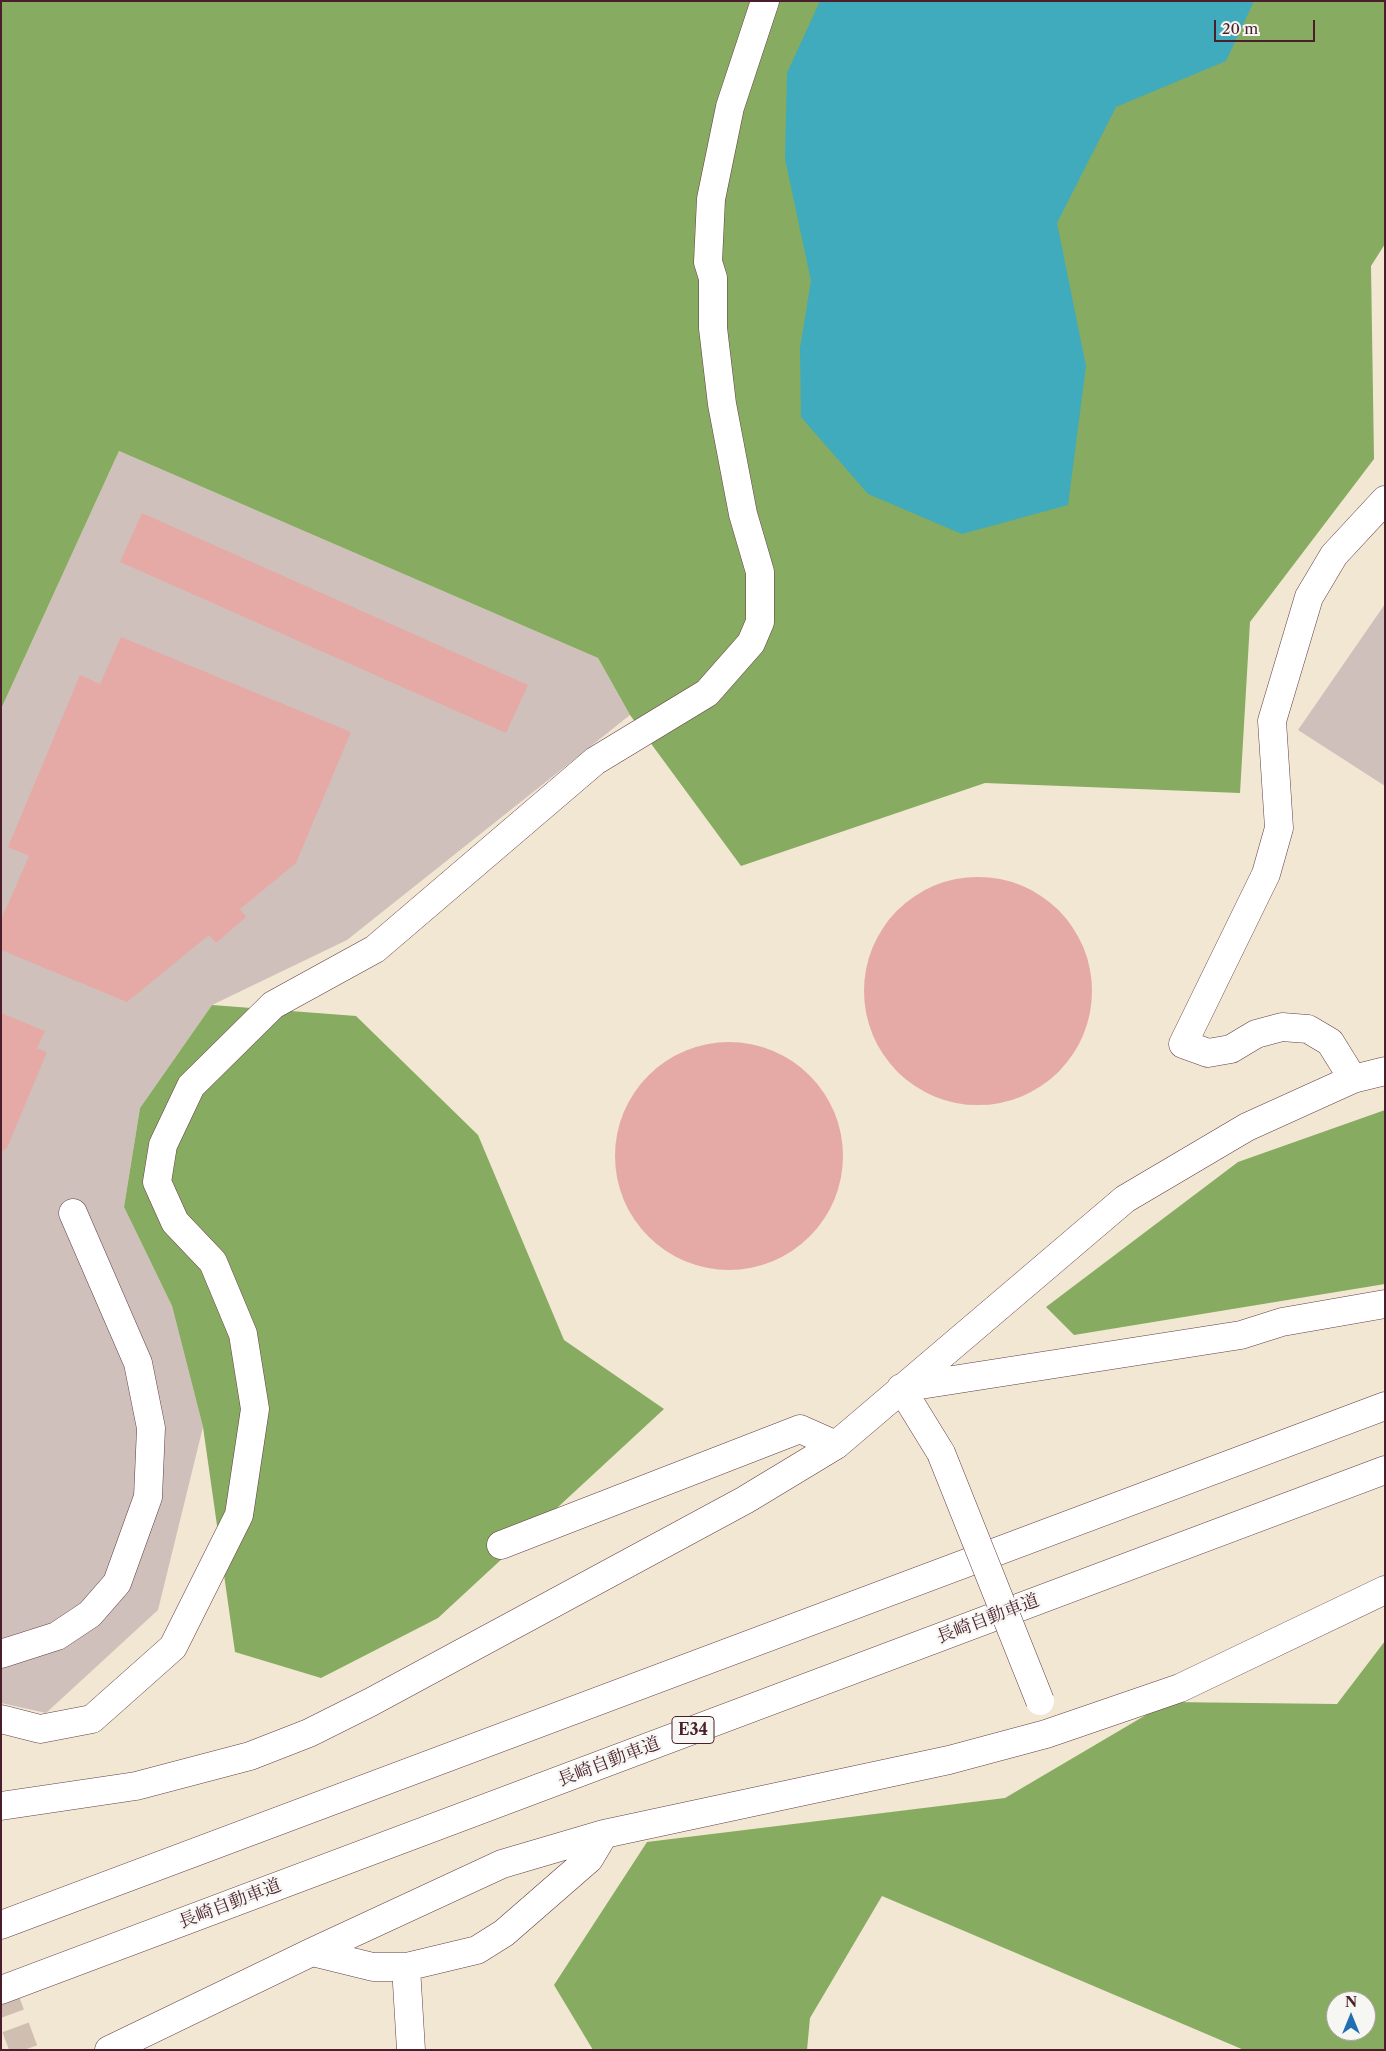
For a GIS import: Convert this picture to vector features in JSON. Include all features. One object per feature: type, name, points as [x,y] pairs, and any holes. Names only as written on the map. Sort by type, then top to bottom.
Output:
[{"type":"main road","points":[[1,1719],[40,1729],[92,1719],[173,1647],[239,1514],[255,1409],[243,1334],[213,1262],[175,1222],[157,1182],[163,1145],[191,1086],[273,1005],[375,949],[595,761],[706,693],[751,643],[760,622],[760,572],[743,514],[722,404],[713,328],[713,278],[708,262],[711,199],[730,107],[765,1]]},
{"type":"main road","points":[[1352,1079],[1330,1042],[1308,1029],[1282,1026],[1256,1034],[1231,1050],[1208,1053],[1183,1044],[1266,874],[1279,828],[1272,721],[1309,597],[1334,555],[1385,500]]},
{"type":"main road","points":[[1,1806],[136,1786],[250,1756],[309,1732],[371,1702],[745,1500],[836,1444],[1125,1199],[1247,1127],[1352,1079],[1385,1071]]},
{"type":"main road","points":[[1,1654],[57,1636],[90,1614],[117,1583],[148,1497],[151,1428],[138,1363],[73,1213]]},
{"type":"main road","points":[[901,1388],[1241,1335],[1282,1322],[1385,1304]]},
{"type":"main road","points":[[901,1388],[941,1454],[1040,1701],[1046,1734]]},
{"type":"main road","points":[[1,1925],[1385,1406]]},
{"type":"main road","points":[[501,1545],[800,1429],[836,1444]]},
{"type":"main road","name":"長崎自動車道","points":[[1,1990],[1385,1470]]},
{"type":"main road","points":[[109,2050],[157,2040],[312,1952],[502,1864],[604,1834],[949,1760],[1046,1734],[1180,1688],[1385,1590]]},
{"type":"main road","points":[[312,1952],[373,1967],[406,1967],[477,1950],[504,1932],[589,1859],[604,1834]]},
{"type":"main road","points":[[406,1967],[411,2050]]},
{"type":"shaded area","points":[[119,451],[598,658],[630,715],[347,940],[212,1005],[140,1108],[124,1207],[172,1306],[203,1427],[158,1610],[46,1713],[1,1703],[1,709]]},
{"type":"shaded area","points":[[1385,604],[1385,786],[1298,730]]},
{"type":"green space","points":[[1,1],[1385,1],[1385,244],[1371,266],[1374,459],[1250,622],[1240,793],[985,783],[741,866],[630,715],[598,658],[119,451],[1,709]]},
{"type":"green space","points":[[212,1005],[356,1016],[478,1135],[564,1340],[664,1409],[438,1618],[321,1678],[235,1652],[203,1427],[172,1306],[124,1207],[140,1108]]},
{"type":"green space","points":[[1385,1110],[1385,1284],[1074,1335],[1046,1307],[1238,1162]]},
{"type":"green space","points":[[1385,1641],[1385,2050],[1244,2050],[882,1896],[810,2018],[807,2050],[593,2050],[554,1985],[647,1842],[1005,1798],[1168,1702],[1337,1704]]},
{"type":"water","points":[[820,1],[1254,1],[1226,61],[1116,107],[1057,223],[1086,366],[1068,505],[962,534],[868,494],[801,417],[800,348],[811,281],[785,159],[787,73]]},
{"type":"building","points":[[142,513],[528,685],[506,733],[120,562]]},
{"type":"building","points":[[121,637],[351,732],[296,863],[240,909],[246,917],[216,943],[209,935],[127,1002],[1,950],[1,920],[29,856],[8,847],[80,675],[100,684]]},
{"type":"building","points":[[967,877],[989,877],[1022,885],[1041,896],[1059,910],[1073,928],[1084,947],[1092,980],[1090,1013],[1084,1035],[1073,1054],[1059,1072],[1041,1086],[1022,1097],[989,1105],[967,1105],[934,1097],[915,1086],[897,1072],[883,1054],[872,1035],[864,1002],[864,980],[872,947],[883,928],[897,910],[915,896],[934,885]]},
{"type":"building","points":[[1,1013],[45,1031],[37,1048],[47,1052],[7,1148],[1,1152]]},
{"type":"building","points":[[718,1042],[740,1042],[773,1050],[793,1061],[810,1075],[824,1092],[835,1112],[843,1145],[841,1178],[835,1200],[824,1220],[810,1237],[793,1251],[773,1262],[740,1270],[718,1270],[685,1262],[675,1257],[656,1244],[641,1229],[623,1200],[615,1167],[615,1145],[623,1112],[628,1102],[641,1083],[656,1068],[685,1050]]},
{"type":"tunnel","points":[[1,1988],[24,2050]]}]
